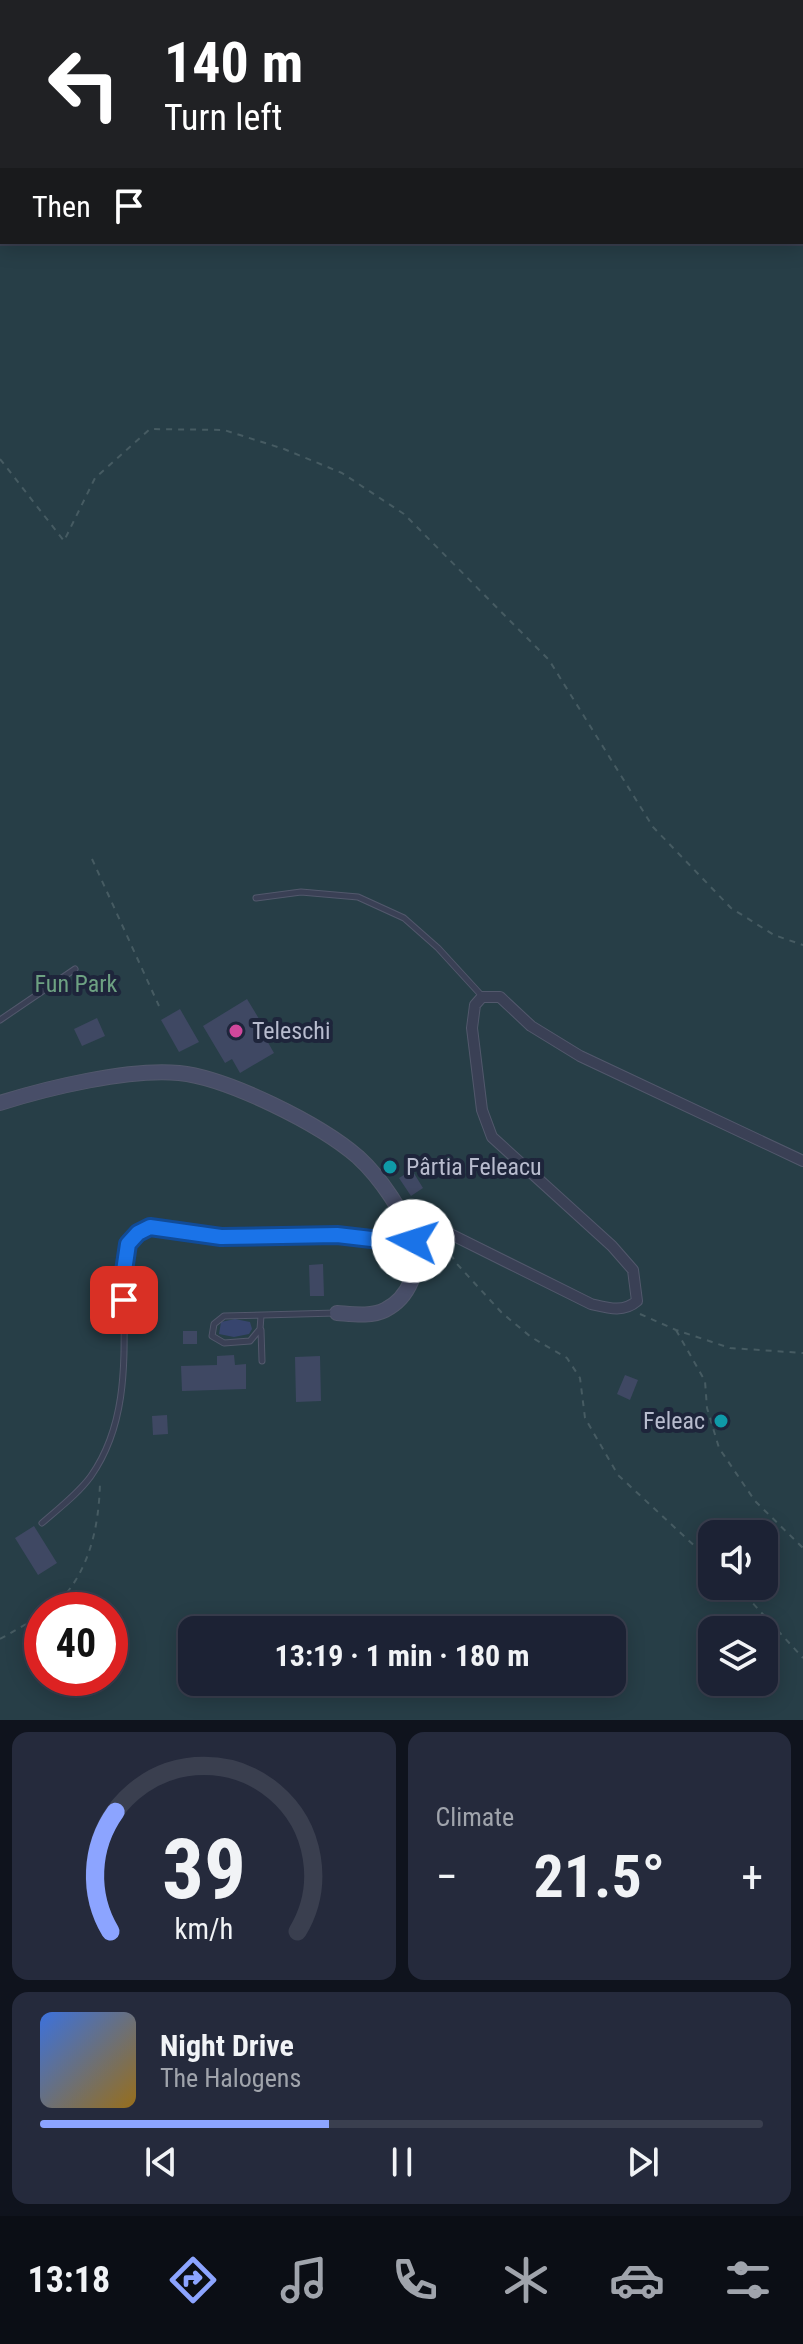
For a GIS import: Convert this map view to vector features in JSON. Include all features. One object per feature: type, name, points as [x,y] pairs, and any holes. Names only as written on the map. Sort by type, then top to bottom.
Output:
[{"type":"street","points":[[396,1207],[591,1304],[613,1309],[628,1308],[637,1301],[633,1270],[612,1246],[492,1137],[482,1110],[472,1028],[475,1005],[482,997],[500,997],[531,1026],[580,1056],[803,1161]]},
{"type":"street","points":[[0,1103],[64,1086],[159,1072],[217,1080],[335,1140],[374,1174],[396,1207],[413,1241],[415,1265],[408,1289],[386,1310],[360,1315],[337,1313]]},
{"type":"lane","points":[[256,898],[301,892],[358,897],[404,918],[438,948],[482,997]]},
{"type":"lane","points":[[0,1020],[75,969]]},
{"type":"lane","points":[[42,1523],[84,1485],[115,1426],[124,1388],[125,1254],[128,1244],[143,1230],[159,1227],[221,1237],[337,1235],[380,1240],[407,1229]]},
{"type":"lane","points":[[261,1325],[254,1337],[241,1343],[219,1342],[211,1332],[214,1324],[224,1316],[337,1313]]},
{"type":"lane","points":[[261,1316],[262,1361]]},
{"type":"path","points":[[0,459],[64,541],[95,478],[150,429],[224,430],[284,449],[342,473],[404,514],[549,660],[653,827],[731,908],[774,935],[803,945]]},
{"type":"path","points":[[92,859],[159,1006]]},
{"type":"path","points":[[443,1242],[457,1264],[502,1313],[531,1337],[567,1358],[580,1378],[585,1418],[618,1475],[698,1549]]},
{"type":"path","points":[[628,1308],[676,1330],[730,1348],[803,1353]]},
{"type":"path","points":[[676,1330],[705,1381],[707,1408],[719,1448],[755,1501],[803,1548]]},
{"type":"path","points":[[68,1592],[74,1586],[90,1549],[99,1504],[100,1459]]},
{"type":"path","points":[[750,1600],[803,1658]]},
{"type":"path","points":[[0,1639],[24,1625]]},
{"type":"green space","name":"Fun Park","points":[[0,244],[803,244],[803,1720],[0,1720]]},
{"type":"water","points":[[235,1319],[250,1322],[252,1329],[249,1334],[234,1337],[219,1334],[221,1322]]},
{"type":"building","points":[[116,976],[120,982],[104,991],[100,984]]},
{"type":"building","name":"Teleschi","points":[[247,999],[270,1037],[266,1039],[274,1053],[240,1073],[232,1059],[225,1063],[203,1026]]},
{"type":"building","points":[[180,1009],[199,1042],[179,1052],[161,1020]]},
{"type":"building","points":[[97,1018],[105,1036],[82,1046],[74,1029]]},
{"type":"building","points":[[412,1170],[423,1188],[411,1196],[399,1178]]},
{"type":"building","points":[[323,1264],[324,1296],[310,1296],[309,1265]]},
{"type":"building","points":[[183,1331],[197,1331],[197,1344],[183,1344]]},
{"type":"building","points":[[234,1355],[235,1365],[246,1364],[246,1389],[182,1391],[181,1366],[217,1365],[217,1356]]},
{"type":"building","points":[[320,1356],[321,1401],[296,1402],[295,1357]]},
{"type":"building","points":[[625,1375],[638,1380],[630,1400],[617,1394]]},
{"type":"building","points":[[167,1415],[168,1434],[153,1435],[152,1416]]},
{"type":"building","points":[[34,1526],[57,1563],[38,1575],[15,1538]]},
{"type":"place","name":"Teleschi","points":[[236,1031]]},
{"type":"place","name":"Pârtia Feleacu","points":[[390,1167]]},
{"type":"place","name":"Feleac","points":[[721,1421]]},
{"type":"route","points":[[124,1300],[128,1244],[138,1233],[150,1227],[221,1237],[337,1235],[380,1240],[407,1229],[413,1241]]}]
